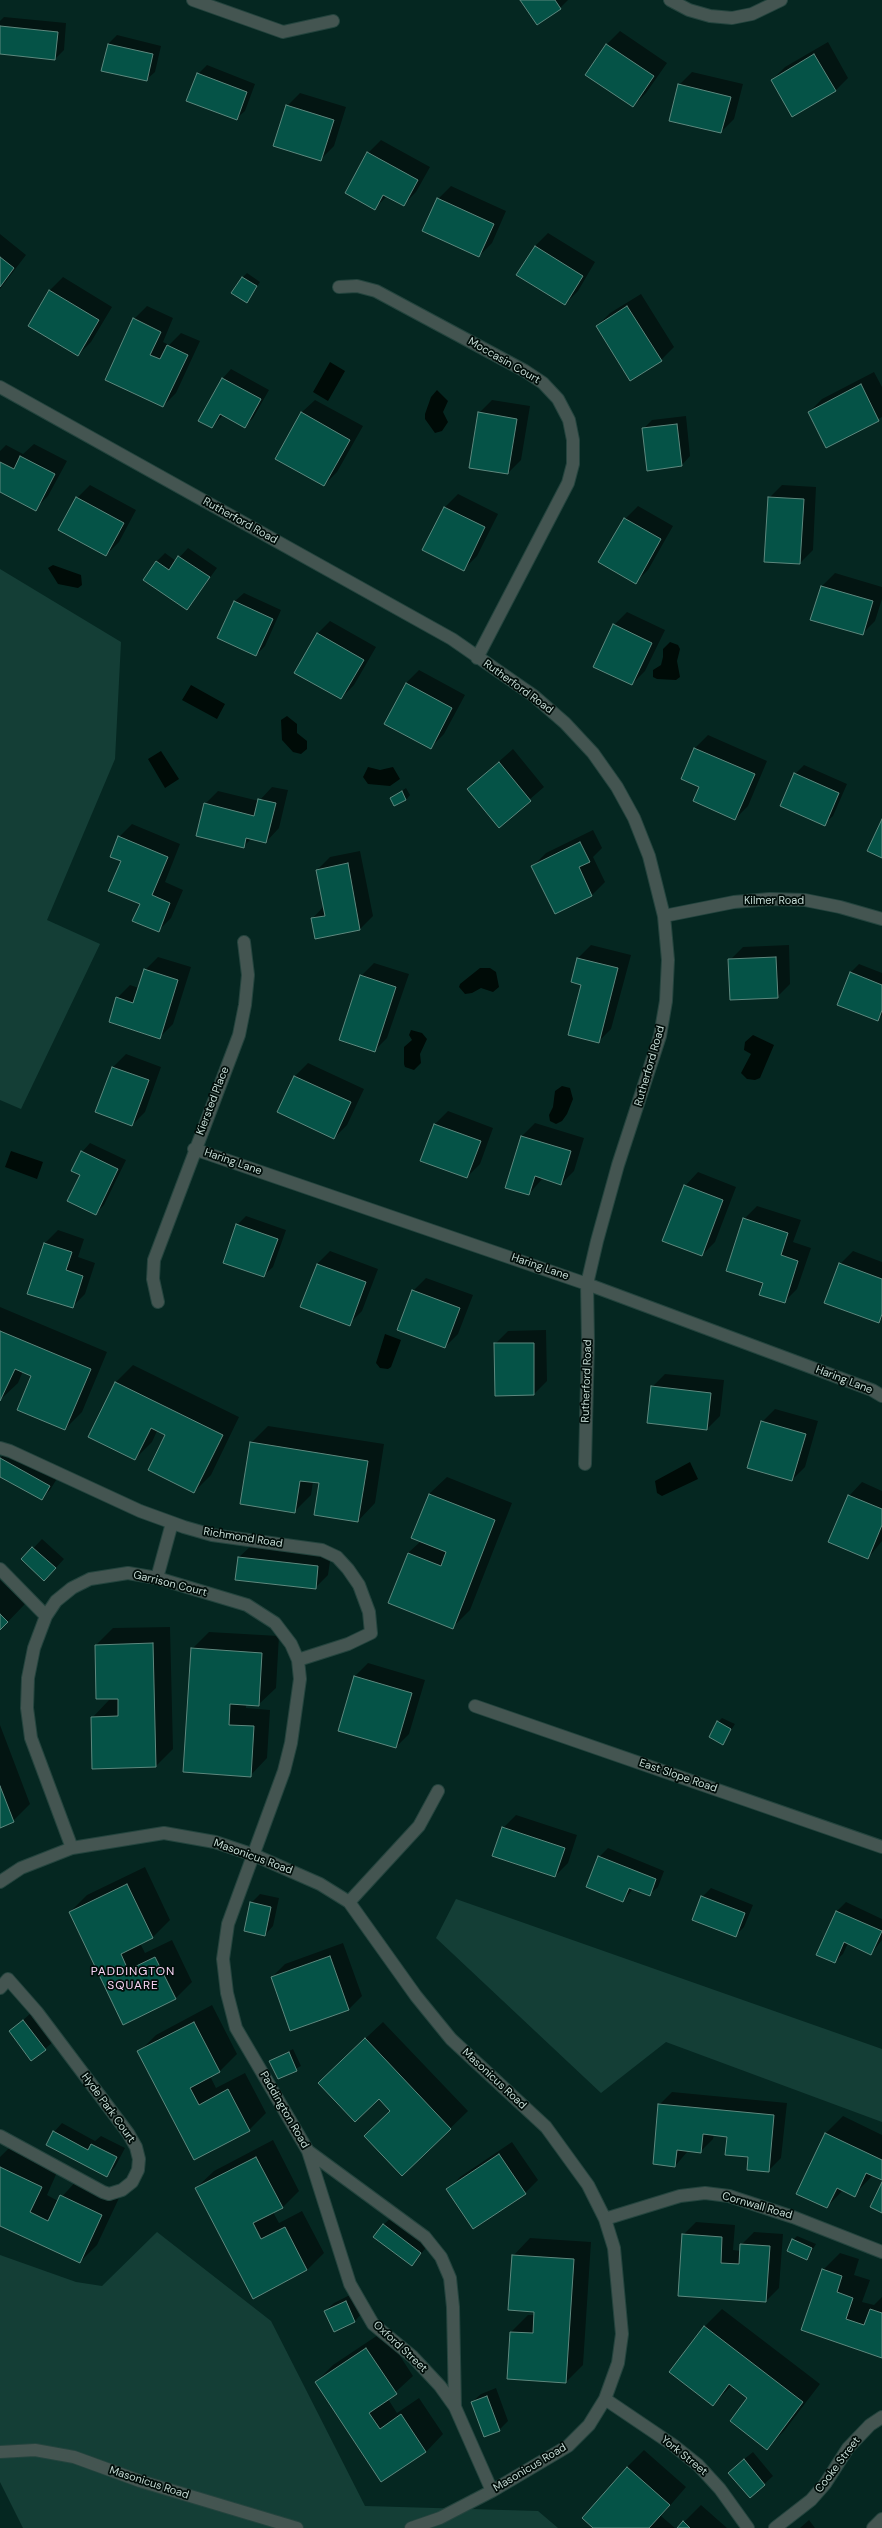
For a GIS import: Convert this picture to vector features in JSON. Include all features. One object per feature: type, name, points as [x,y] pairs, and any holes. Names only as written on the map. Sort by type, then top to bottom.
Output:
[{"type":"street","points":[[193,0],[283,32],[333,21]]},
{"type":"street","points":[[670,0],[689,10],[710,16],[732,18],[752,14],[781,0]]},
{"type":"street","name":"Moccasin Court","points":[[339,287],[357,286],[376,291],[525,371],[543,383],[558,399],[568,420],[573,448],[573,464],[568,483],[477,658]]},
{"type":"street","name":"Rutherford Road","points":[[0,387],[452,639],[477,658],[534,696],[565,723],[597,759],[617,787],[634,818],[649,856],[664,916],[668,960],[666,1001],[660,1036],[618,1165],[597,1240],[587,1284],[588,1341],[585,1464]]},
{"type":"street","name":"Kilmer Road","points":[[664,916],[734,902],[770,899],[805,900],[840,907],[882,919]]},
{"type":"street","name":"Kiersted Place","points":[[158,1302],[153,1279],[154,1260],[240,1027],[246,1005],[248,976],[244,942]]},
{"type":"street","name":"Haring Lane","points":[[194,1149],[587,1284],[872,1390],[882,1396]]},
{"type":"street","name":"Richmond Road","points":[[0,1448],[10,1451],[140,1511],[172,1523],[212,1535],[322,1550],[337,1557],[348,1569],[359,1585],[369,1612],[371,1633],[348,1644],[298,1660]]},
{"type":"street","points":[[158,1578],[172,1523]]},
{"type":"street","points":[[0,1569],[46,1616]]},
{"type":"street","name":"Garrison Court","points":[[72,1848],[33,1745],[27,1708],[28,1678],[34,1648],[46,1616],[56,1601],[72,1588],[90,1579],[128,1573],[158,1578],[247,1605],[275,1623],[291,1644],[298,1660],[300,1679],[291,1743],[284,1771],[254,1855]]},
{"type":"street","name":"East Slope Road","points":[[475,1706],[882,1847]]},
{"type":"street","points":[[349,1902],[419,1826],[438,1791]]},
{"type":"street","name":"Masonicus Road","points":[[0,1882],[21,1868],[72,1848],[164,1833],[215,1842],[254,1855],[320,1884],[349,1902],[416,1996],[451,2039],[546,2127],[588,2185],[605,2219],[614,2248],[622,2334],[618,2363],[605,2399],[589,2425],[568,2446],[492,2491],[440,2518],[411,2528]]},
{"type":"street","name":"Paddington Road","points":[[254,1855],[238,1890],[228,1924],[223,1959],[227,1993],[236,2028],[308,2151],[425,2237],[441,2257],[450,2278],[453,2306],[454,2407]]},
{"type":"street","name":"Hyde Park Court","points":[[0,2136],[109,2194],[122,2190],[132,2182],[138,2170],[139,2159],[136,2147],[128,2133],[37,2012],[3,1980]]},
{"type":"street","name":"Oxford Street","points":[[308,2151],[350,2284],[373,2324],[413,2357],[440,2386],[454,2407],[492,2491]]},
{"type":"street","name":"Cornwall Road","points":[[605,2219],[680,2196],[705,2193],[729,2196],[793,2217],[882,2252]]},
{"type":"street","name":"York Street","points":[[605,2399],[673,2444],[698,2465],[720,2489],[748,2528]]},
{"type":"street","name":"Cooke Street","points":[[775,2528],[811,2500],[825,2484],[848,2448],[870,2425],[882,2417]]},
{"type":"street","name":"Masonicus Road","points":[[0,2452],[35,2450],[74,2457],[140,2481],[297,2528]]},
{"type":"street","points":[[873,2528],[882,2519]]},
{"type":"green space","points":[[0,569],[121,642],[115,759],[47,920],[100,944],[21,1109],[0,1100]]},
{"type":"green space","points":[[456,1899],[882,2049],[882,2122],[666,2042],[601,2093],[436,1938]]},
{"type":"green space","points":[[157,2232],[271,2321],[365,2506],[538,2511],[558,2528],[23,2528],[0,2482],[0,2255],[76,2282],[102,2286]]},
{"type":"shaded area","points":[[330,362],[345,371],[328,401],[313,392]]},
{"type":"shaded area","points":[[437,390],[448,401],[443,412],[448,422],[442,431],[435,433],[425,419],[425,414],[431,397]]},
{"type":"shaded area","points":[[53,565],[81,575],[82,585],[78,588],[58,584],[48,568]]},
{"type":"shaded area","points":[[670,642],[678,645],[680,649],[677,661],[680,677],[676,680],[657,679],[653,677],[653,670],[661,665],[663,649]]},
{"type":"shaded area","points":[[191,685],[225,704],[217,719],[182,700]]},
{"type":"shaded area","points":[[287,716],[297,724],[297,733],[307,741],[307,749],[301,754],[293,752],[282,740],[281,720]]},
{"type":"shaded area","points":[[161,751],[179,779],[165,788],[148,759]]},
{"type":"shaded area","points":[[368,767],[380,770],[393,767],[400,779],[390,786],[368,784],[363,777]]},
{"type":"shaded area","points":[[480,968],[490,968],[496,972],[499,987],[493,992],[481,988],[472,993],[465,994],[459,987],[460,984]]},
{"type":"shaded area","points":[[411,1030],[422,1033],[427,1039],[420,1054],[421,1063],[414,1070],[405,1067],[404,1064],[404,1047],[412,1040],[409,1035]]},
{"type":"shaded area","points":[[753,1035],[774,1045],[760,1078],[755,1080],[747,1079],[741,1073],[751,1054],[744,1050],[745,1042]]},
{"type":"shaded area","points":[[562,1086],[570,1088],[573,1099],[567,1114],[562,1121],[556,1124],[550,1121],[549,1115],[553,1107],[555,1091]]},
{"type":"shaded area","points":[[11,1151],[43,1162],[37,1179],[5,1167]]},
{"type":"shaded area","points":[[385,1334],[401,1340],[391,1367],[388,1369],[380,1368],[376,1363]]},
{"type":"shaded area","points":[[690,1462],[698,1479],[662,1496],[657,1493],[655,1481]]},
{"type":"building","points":[[520,0],[555,0],[561,9],[537,25]]},
{"type":"building","points":[[0,26],[58,32],[55,60],[0,54]]},
{"type":"building","points":[[108,44],[153,54],[147,81],[101,71]]},
{"type":"building","points":[[606,44],[654,76],[633,107],[585,75]]},
{"type":"building","points":[[814,54],[836,91],[792,117],[771,80]]},
{"type":"building","points":[[197,73],[247,92],[237,120],[186,101]]},
{"type":"building","points":[[678,84],[731,97],[721,133],[669,121]]},
{"type":"building","points":[[286,105],[334,120],[321,161],[273,146]]},
{"type":"building","points":[[367,152],[418,180],[404,206],[383,195],[375,210],[345,193]]},
{"type":"building","points":[[437,198],[494,224],[479,257],[422,231]]},
{"type":"building","points":[[535,246],[583,276],[565,305],[516,275]]},
{"type":"building","points":[[0,257],[14,268],[0,287]]},
{"type":"building","points":[[242,277],[257,286],[247,303],[231,293]]},
{"type":"building","points":[[49,290],[99,320],[78,356],[28,326]]},
{"type":"building","points":[[627,306],[662,361],[630,381],[596,326]]},
{"type":"building","points":[[133,318],[161,332],[150,355],[160,359],[167,345],[188,355],[163,407],[105,380]]},
{"type":"building","points":[[222,378],[261,399],[245,428],[220,414],[212,428],[198,421]]},
{"type":"building","points":[[861,384],[879,421],[826,448],[808,412]]},
{"type":"building","points":[[301,412],[350,440],[324,486],[275,459]]},
{"type":"building","points":[[478,412],[517,419],[508,474],[469,468]]},
{"type":"building","points":[[677,424],[682,466],[647,471],[642,428]]},
{"type":"building","points":[[20,456],[55,474],[36,511],[0,492],[0,462],[14,469]]},
{"type":"building","points":[[76,497],[124,523],[106,556],[58,530]]},
{"type":"building","points":[[768,497],[804,499],[800,564],[764,562]]},
{"type":"building","points":[[444,507],[485,527],[464,571],[422,550]]},
{"type":"building","points":[[624,518],[661,539],[636,584],[598,562]]},
{"type":"building","points":[[178,556],[210,577],[187,610],[143,580],[156,561],[169,570]]},
{"type":"building","points":[[821,586],[873,601],[863,635],[810,620]]},
{"type":"building","points":[[234,601],[273,619],[256,656],[217,638]]},
{"type":"building","points":[[613,624],[652,643],[632,685],[593,667]]},
{"type":"building","points":[[317,633],[364,660],[341,699],[294,673]]},
{"type":"building","points":[[406,683],[452,708],[431,749],[384,724]]},
{"type":"building","points":[[694,748],[755,774],[735,820],[693,801],[699,787],[681,779]]},
{"type":"building","points":[[499,762],[531,801],[499,828],[467,789]]},
{"type":"building","points":[[794,773],[839,793],[825,826],[780,806]]},
{"type":"building","points":[[402,791],[406,800],[394,806],[390,798]]},
{"type":"building","points":[[258,799],[276,803],[266,843],[246,838],[244,848],[196,836],[204,803],[254,816]]},
{"type":"building","points":[[882,819],[882,858],[867,851]]},
{"type":"building","points":[[118,836],[168,857],[152,895],[170,903],[159,932],[132,921],[140,904],[108,891],[121,861],[110,857]]},
{"type":"building","points":[[580,842],[590,862],[579,867],[592,896],[555,914],[531,866]]},
{"type":"building","points":[[348,863],[360,930],[315,939],[311,918],[325,916],[316,870]]},
{"type":"building","points":[[776,957],[778,998],[730,1000],[728,959]]},
{"type":"building","points":[[577,958],[618,968],[599,1043],[568,1035],[581,985],[571,982]]},
{"type":"building","points":[[144,969],[178,980],[160,1039],[109,1022],[116,997],[133,1003]]},
{"type":"building","points":[[850,972],[882,985],[882,1010],[878,1021],[837,1005]]},
{"type":"building","points":[[360,975],[396,987],[375,1052],[339,1040]]},
{"type":"building","points":[[112,1067],[149,1080],[132,1126],[95,1112]]},
{"type":"building","points":[[294,1076],[351,1102],[334,1139],[277,1112]]},
{"type":"building","points":[[434,1124],[481,1141],[467,1178],[420,1161]]},
{"type":"building","points":[[521,1136],[571,1151],[561,1185],[535,1176],[529,1195],[505,1188]]},
{"type":"building","points":[[81,1151],[118,1169],[96,1215],[67,1201],[80,1175],[71,1171]]},
{"type":"building","points":[[684,1185],[723,1200],[702,1256],[662,1241]]},
{"type":"building","points":[[743,1218],[788,1233],[781,1255],[798,1261],[785,1303],[759,1295],[763,1283],[726,1271]]},
{"type":"building","points":[[236,1224],[278,1239],[264,1277],[223,1263]]},
{"type":"building","points":[[44,1243],[72,1252],[66,1270],[83,1276],[73,1308],[27,1294]]},
{"type":"building","points":[[839,1263],[882,1279],[882,1314],[879,1323],[824,1303]]},
{"type":"building","points":[[317,1264],[366,1282],[350,1326],[300,1307]]},
{"type":"building","points":[[412,1290],[460,1308],[445,1348],[397,1330]]},
{"type":"building","points":[[0,1331],[91,1369],[65,1430],[17,1410],[31,1376],[15,1369],[0,1401]]},
{"type":"building","points":[[494,1343],[534,1343],[534,1395],[495,1396]]},
{"type":"building","points":[[115,1382],[223,1435],[194,1493],[148,1470],[165,1435],[151,1428],[135,1460],[88,1437]]},
{"type":"building","points":[[651,1386],[711,1393],[707,1430],[647,1423]]},
{"type":"building","points":[[761,1421],[806,1434],[792,1481],[747,1468]]},
{"type":"building","points":[[250,1442],[368,1461],[358,1522],[314,1515],[319,1483],[300,1481],[295,1513],[240,1504]]},
{"type":"building","points":[[0,1458],[50,1486],[42,1500],[0,1477]]},
{"type":"building","points":[[429,1494],[495,1520],[453,1629],[388,1603],[408,1553],[441,1566],[446,1552],[411,1538]]},
{"type":"building","points":[[848,1495],[882,1509],[882,1525],[868,1559],[828,1542]]},
{"type":"building","points":[[32,1547],[56,1568],[44,1581],[21,1559]]},
{"type":"building","points":[[238,1557],[318,1566],[316,1589],[235,1580]]},
{"type":"building","points":[[0,1614],[8,1622],[0,1630]]},
{"type":"building","points":[[153,1643],[156,1767],[92,1769],[91,1717],[118,1716],[118,1699],[96,1699],[95,1645]]},
{"type":"building","points":[[191,1648],[262,1653],[259,1706],[230,1704],[229,1725],[254,1726],[251,1777],[183,1772]]},
{"type":"building","points":[[354,1676],[412,1693],[396,1748],[338,1731]]},
{"type":"building","points":[[717,1721],[731,1729],[723,1745],[709,1737]]},
{"type":"building","points":[[0,1786],[14,1822],[0,1828]]},
{"type":"building","points":[[502,1827],[565,1848],[555,1877],[492,1856]]},
{"type":"building","points":[[598,1856],[656,1879],[650,1896],[629,1888],[623,1902],[586,1887]]},
{"type":"building","points":[[127,1884],[153,1938],[121,1954],[128,1970],[155,1957],[176,1999],[123,2025],[69,1912]]},
{"type":"building","points":[[701,1896],[745,1913],[736,1937],[692,1920]]},
{"type":"building","points":[[250,1902],[271,1907],[265,1936],[244,1931]]},
{"type":"building","points":[[836,1911],[882,1931],[871,1955],[844,1942],[835,1963],[816,1955]]},
{"type":"building","points":[[330,1956],[349,2010],[290,2031],[271,1977]]},
{"type":"building","points":[[23,2020],[46,2050],[31,2061],[9,2031]]},
{"type":"building","points":[[194,2022],[220,2072],[190,2088],[199,2105],[228,2089],[250,2131],[194,2160],[137,2051]]},
{"type":"building","points":[[365,2038],[451,2129],[402,2176],[364,2136],[390,2111],[379,2099],[355,2122],[318,2083]]},
{"type":"building","points":[[289,2052],[297,2071],[278,2079],[269,2061]]},
{"type":"building","points":[[658,2104],[774,2115],[769,2172],[747,2170],[748,2157],[725,2155],[727,2137],[703,2134],[701,2153],[677,2150],[675,2167],[653,2164]]},
{"type":"building","points":[[53,2131],[88,2150],[91,2144],[117,2157],[107,2177],[46,2145]]},
{"type":"building","points":[[825,2133],[882,2160],[882,2180],[866,2173],[855,2197],[837,2188],[827,2208],[796,2194]]},
{"type":"building","points":[[499,2154],[526,2194],[473,2229],[446,2189]]},
{"type":"building","points":[[256,2157],[283,2208],[253,2223],[261,2239],[285,2227],[307,2270],[253,2299],[195,2188]]},
{"type":"building","points":[[0,2167],[42,2187],[30,2212],[48,2221],[60,2195],[102,2215],[80,2263],[0,2226]]},
{"type":"building","points":[[882,2182],[882,2213],[870,2207]]},
{"type":"building","points":[[383,2224],[421,2253],[412,2266],[373,2237]]},
{"type":"building","points":[[682,2234],[722,2237],[721,2263],[739,2264],[740,2244],[770,2246],[766,2302],[678,2296]]},
{"type":"building","points":[[792,2239],[812,2248],[807,2260],[787,2251]]},
{"type":"building","points":[[512,2255],[574,2259],[566,2383],[507,2379],[510,2332],[533,2333],[534,2312],[508,2310]]},
{"type":"building","points":[[822,2269],[842,2276],[837,2292],[853,2298],[846,2319],[864,2325],[870,2309],[882,2313],[882,2358],[801,2330]]},
{"type":"building","points":[[346,2301],[355,2322],[334,2332],[324,2311]]},
{"type":"building","points":[[704,2326],[803,2402],[767,2450],[730,2421],[747,2398],[729,2384],[713,2406],[669,2372]]},
{"type":"building","points":[[366,2348],[397,2394],[369,2413],[380,2429],[401,2414],[426,2452],[381,2482],[315,2382]]},
{"type":"building","points":[[487,2396],[500,2431],[484,2437],[471,2402]]},
{"type":"building","points":[[744,2459],[765,2485],[750,2498],[728,2473]]},
{"type":"building","points":[[627,2467],[670,2505],[649,2528],[593,2528],[582,2518]]},
{"type":"building","points":[[683,2521],[690,2528],[677,2528]]},
{"type":"district","name":"PADDINGTON SQUARE","points":[[133,1979]]}]
